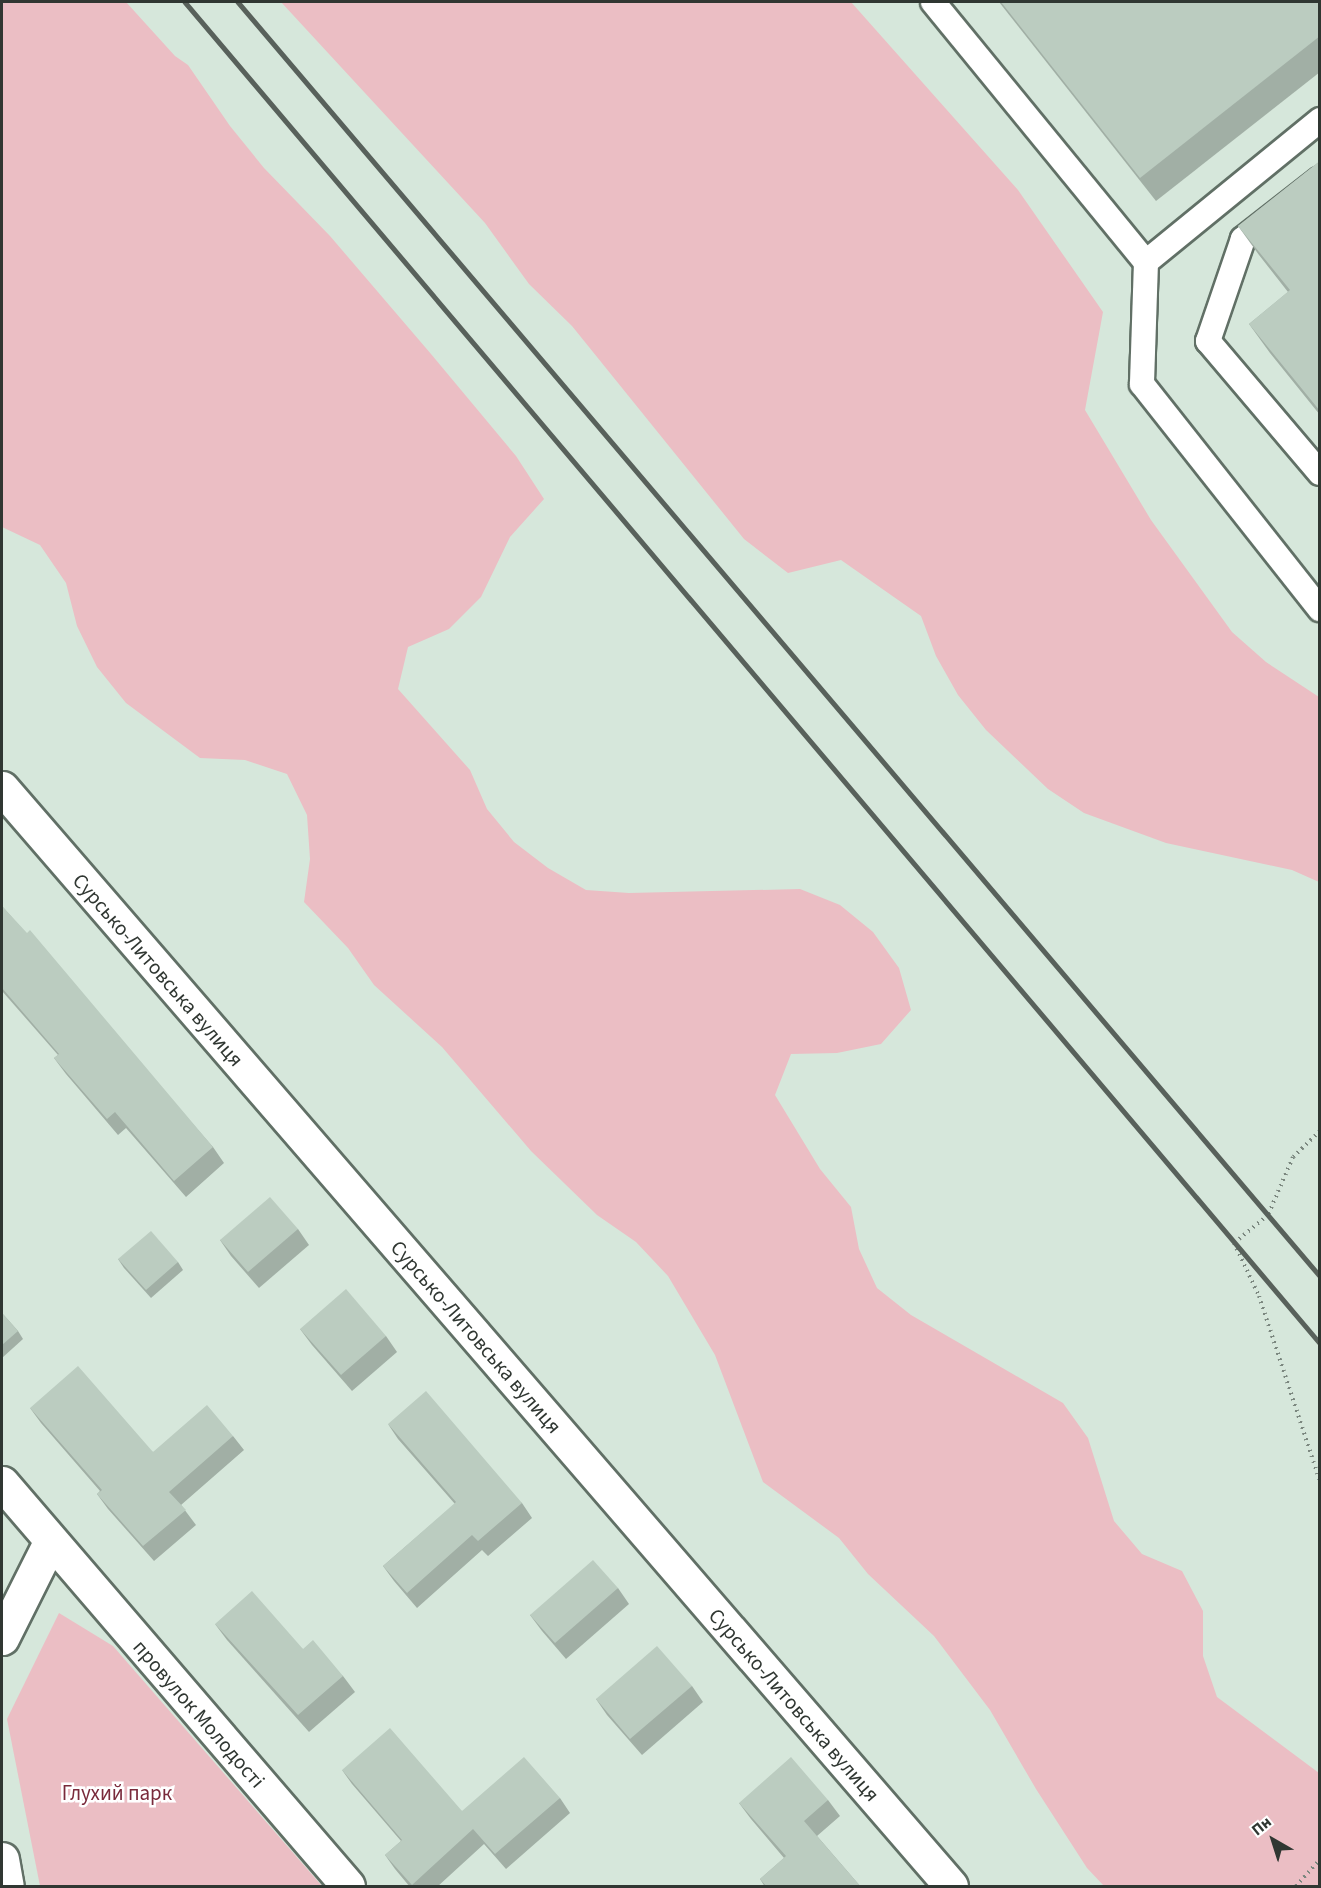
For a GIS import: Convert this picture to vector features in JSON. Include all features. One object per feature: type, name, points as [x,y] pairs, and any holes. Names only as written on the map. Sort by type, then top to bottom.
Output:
[{"type":"street","name":"Сурсько-Литовська вулиця","points":[[2,788],[951,1887]]},
{"type":"street","name":"провулок Молодості","points":[[2,1483],[50,1542],[348,1887]]},
{"type":"street","points":[[2,1638],[50,1542]]},
{"type":"street","points":[[2,1858],[6,1887]]},
{"type":"lane","points":[[933,2],[1146,262],[1142,384],[1320,609]]},
{"type":"lane","points":[[1146,262],[1320,120]]},
{"type":"lane","points":[[1320,179],[1243,239],[1208,341],[1320,473]]},
{"type":"path","points":[[1320,1131],[1293,1157],[1268,1215],[1234,1243],[1259,1296],[1320,1482]]},
{"type":"path","points":[[1296,1887],[1320,1859]]},
{"type":"green space","points":[[2,2],[126,2],[175,56],[188,65],[230,126],[264,168],[330,236],[431,354],[516,456],[544,499],[510,537],[481,597],[449,629],[408,647],[398,689],[470,770],[487,809],[514,842],[548,868],[586,890],[629,893],[800,889],[840,905],[873,932],[899,968],[911,1010],[881,1044],[837,1053],[791,1054],[775,1095],[820,1169],[851,1207],[859,1249],[877,1288],[911,1315],[1063,1403],[1088,1438],[1114,1521],[1142,1554],[1182,1571],[1203,1611],[1203,1656],[1217,1697],[1319,1773],[1319,1886],[1104,1886],[1087,1868],[1036,1789],[990,1710],[934,1636],[868,1574],[839,1538],[763,1482],[715,1355],[668,1276],[636,1242],[597,1215],[531,1151],[442,1047],[374,985],[348,948],[304,902],[310,859],[307,815],[287,774],[245,760],[200,758],[126,703],[97,667],[77,626],[66,583],[40,545],[2,527]]},
{"type":"green space","points":[[281,2],[851,2],[1018,190],[1103,312],[1085,410],[1151,520],[1232,632],[1266,662],[1319,697],[1319,882],[1292,870],[1166,843],[1084,813],[1048,789],[986,730],[958,695],[936,656],[921,616],[841,560],[788,573],[744,539],[572,326],[529,284],[485,223]]},
{"type":"green space","name":"Глухий парк","points":[[59,1613],[113,1646],[322,1886],[40,1886],[7,1719]]},
{"type":"building","points":[[1001,2],[1320,2],[1320,36],[1140,178]]},
{"type":"building","points":[[1320,161],[1320,411],[1249,324],[1290,290],[1238,226]]},
{"type":"building","points":[[2,906],[27,933],[30,930],[213,1147],[174,1181],[115,1112],[107,1119],[54,1058],[59,1054],[2,988]]},
{"type":"building","points":[[270,1197],[298,1229],[248,1272],[220,1240]]},
{"type":"building","points":[[151,1231],[178,1262],[146,1290],[118,1259]]},
{"type":"building","points":[[346,1289],[386,1336],[341,1375],[300,1329]]},
{"type":"building","points":[[2,1313],[18,1331],[2,1345]]},
{"type":"building","points":[[78,1366],[153,1452],[207,1405],[233,1436],[169,1492],[186,1510],[143,1546],[97,1494],[102,1490],[30,1408]]},
{"type":"building","points":[[426,1391],[522,1503],[478,1541],[472,1535],[407,1593],[383,1566],[456,1502],[388,1424]]},
{"type":"building","points":[[593,1560],[618,1588],[555,1643],[530,1615]]},
{"type":"building","points":[[252,1591],[303,1649],[313,1640],[343,1676],[298,1715],[215,1624]]},
{"type":"building","points":[[657,1646],[692,1686],[630,1739],[596,1699]]},
{"type":"building","points":[[390,1728],[462,1811],[524,1757],[560,1798],[495,1854],[473,1829],[412,1885],[385,1855],[402,1840],[342,1770]]},
{"type":"building","points":[[791,1757],[828,1800],[804,1821],[861,1887],[767,1887],[760,1879],[786,1856],[739,1803]]},
{"type":"railway","points":[[185,2],[1320,1343]]},
{"type":"railway","points":[[238,2],[1320,1276]]}]
